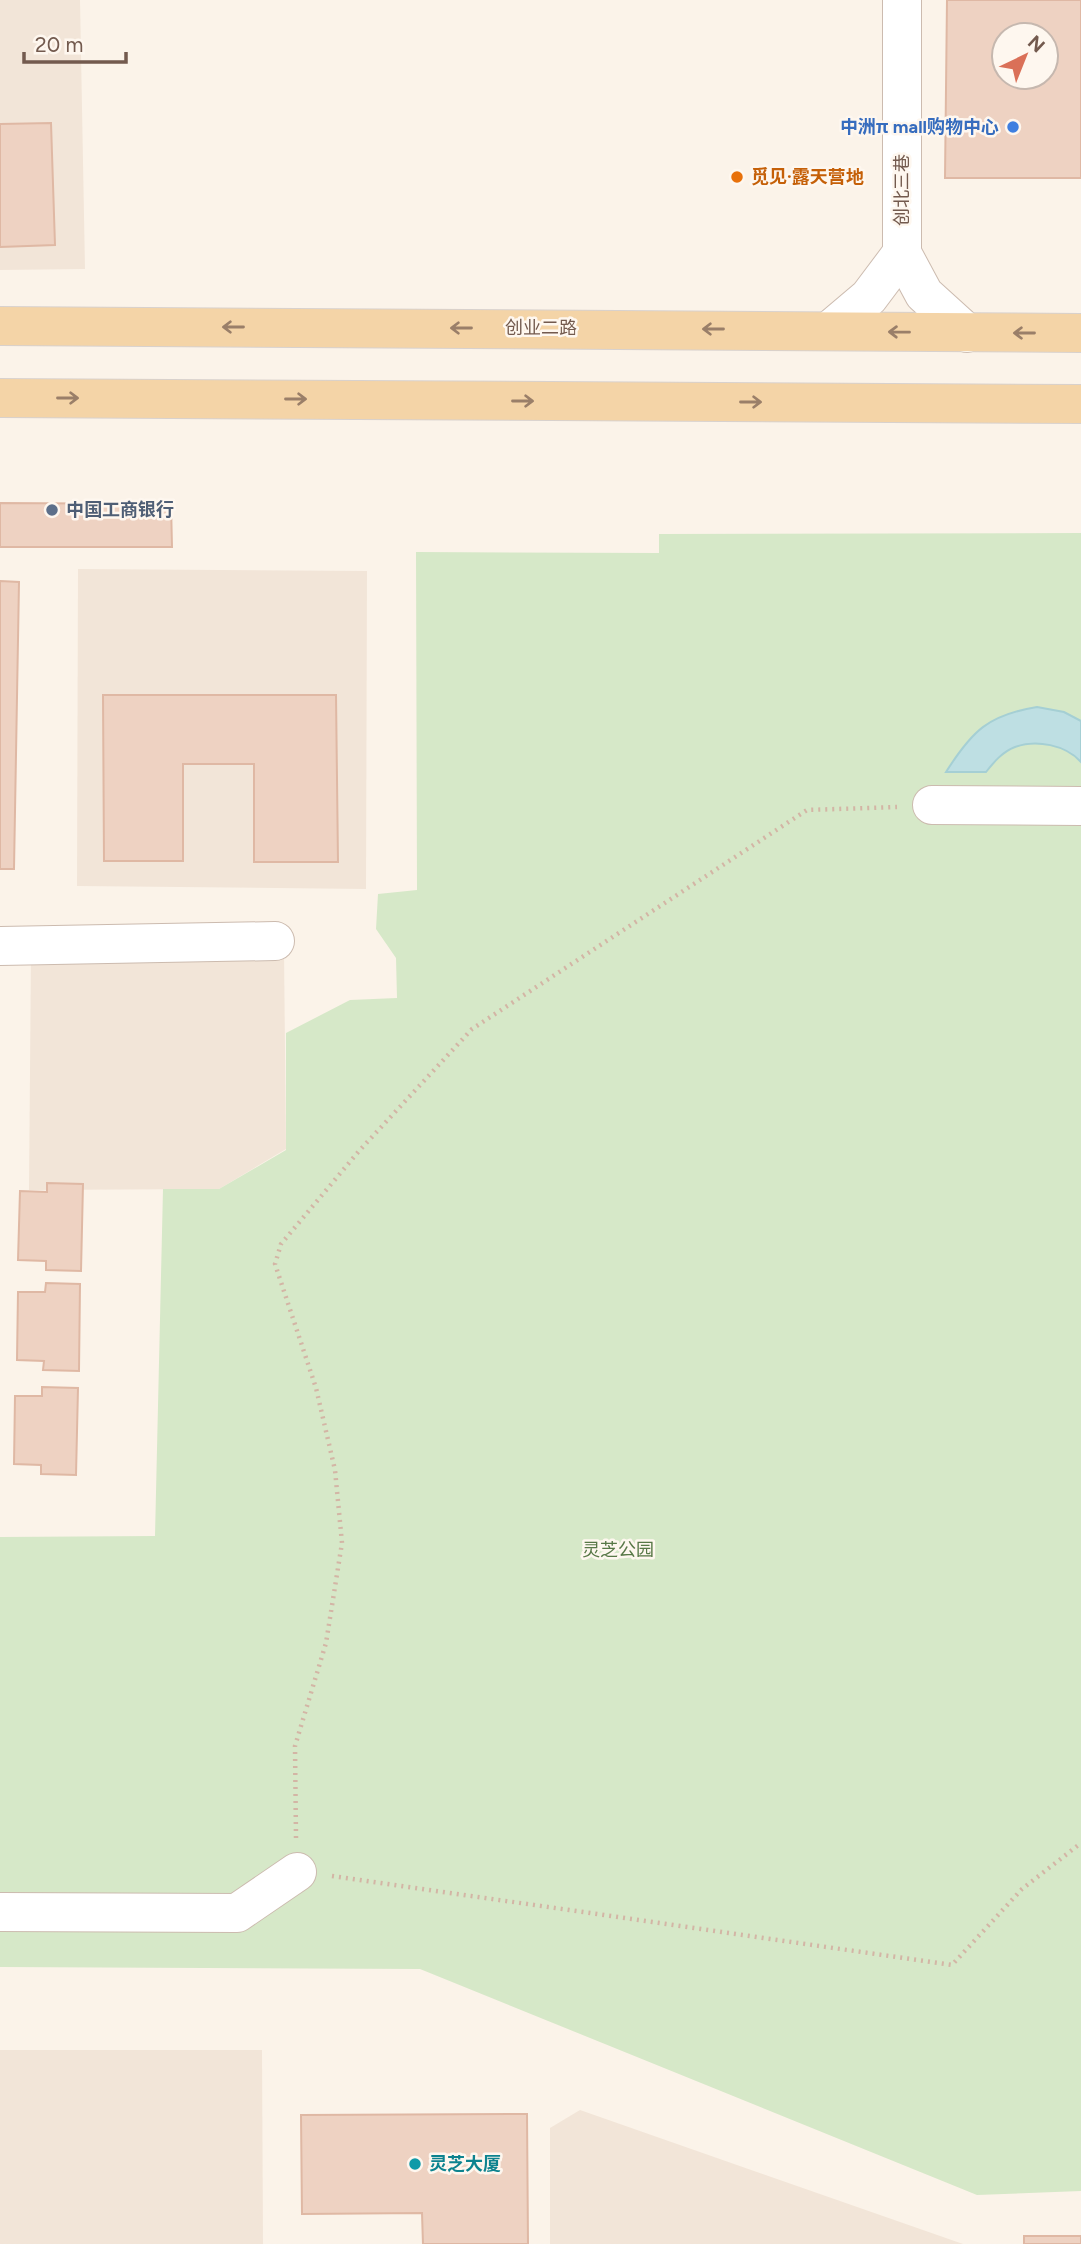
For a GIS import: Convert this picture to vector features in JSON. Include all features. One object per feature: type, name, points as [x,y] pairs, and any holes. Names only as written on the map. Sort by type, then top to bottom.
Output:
[{"type":"main road","name":"创业二路","points":[[0,326],[1081,333]]},
{"type":"main road","points":[[0,398],[1081,404]]},
{"type":"street","name":"创北三巷","points":[[902,0],[902,253]]},
{"type":"street","points":[[830,330],[869,297],[902,253],[924,294],[967,333]]},
{"type":"street","points":[[932,805],[1081,806]]},
{"type":"street","points":[[0,946],[275,941]]},
{"type":"street","points":[[0,1912],[237,1913],[297,1871]]},
{"type":"path","points":[[932,805],[807,810],[472,1029],[359,1151],[281,1244],[275,1264],[319,1402],[335,1470],[342,1543],[326,1643],[295,1746],[297,1871],[952,1965],[1022,1889],[1081,1843]]},
{"type":"shaded area","points":[[0,0],[80,0],[85,269],[0,270]]},
{"type":"shaded area","points":[[78,569],[367,571],[366,889],[77,886]]},
{"type":"shaded area","points":[[284,951],[286,1149],[219,1189],[29,1190],[31,954]]},
{"type":"shaded area","points":[[0,2050],[262,2050],[263,2244],[0,2244]]},
{"type":"shaded area","points":[[580,2110],[963,2244],[550,2244],[550,2128]]},
{"type":"green space","name":"灵芝公园","points":[[1081,533],[1081,2191],[977,2195],[420,1969],[0,1967],[0,1537],[155,1536],[163,1189],[219,1189],[286,1150],[286,1033],[350,1000],[397,998],[396,958],[376,929],[378,894],[417,890],[416,552],[659,553],[659,534]]},
{"type":"water","points":[[1037,707],[1064,712],[1081,721],[1081,762],[1059,748],[1032,744],[1015,747],[1006,752],[986,772],[946,772],[964,746],[983,727],[1006,715]]},
{"type":"building","name":"中洲π mall购物中心","points":[[947,0],[1081,0],[1081,178],[945,178]]},
{"type":"building","points":[[51,123],[55,245],[0,247],[0,124]]},
{"type":"building","points":[[0,503],[171,504],[172,547],[0,547]]},
{"type":"building","points":[[0,581],[19,582],[14,869],[0,869]]},
{"type":"building","points":[[103,695],[336,695],[338,862],[254,862],[254,764],[183,764],[183,861],[104,861]]},
{"type":"building","points":[[47,1183],[83,1184],[81,1271],[46,1270],[46,1261],[18,1260],[20,1191],[47,1192]]},
{"type":"building","points":[[46,1283],[80,1284],[79,1371],[43,1370],[44,1361],[17,1360],[18,1292],[45,1292]]},
{"type":"building","points":[[42,1387],[78,1388],[76,1475],[41,1474],[41,1465],[14,1464],[15,1396],[42,1396]]},
{"type":"building","name":"灵芝大厦","points":[[527,2114],[528,2244],[423,2244],[422,2213],[302,2214],[301,2115]]},
{"type":"building","points":[[1024,2236],[1081,2236],[1081,2244],[1024,2244]]},
{"type":"place","name":"中洲π mall购物中心","points":[[1013,127]]},
{"type":"place","name":"觅见·露天营地","points":[[737,177]]},
{"type":"place","name":"中国工商银行","points":[[52,510]]},
{"type":"place","name":"灵芝大厦","points":[[415,2164]]}]
